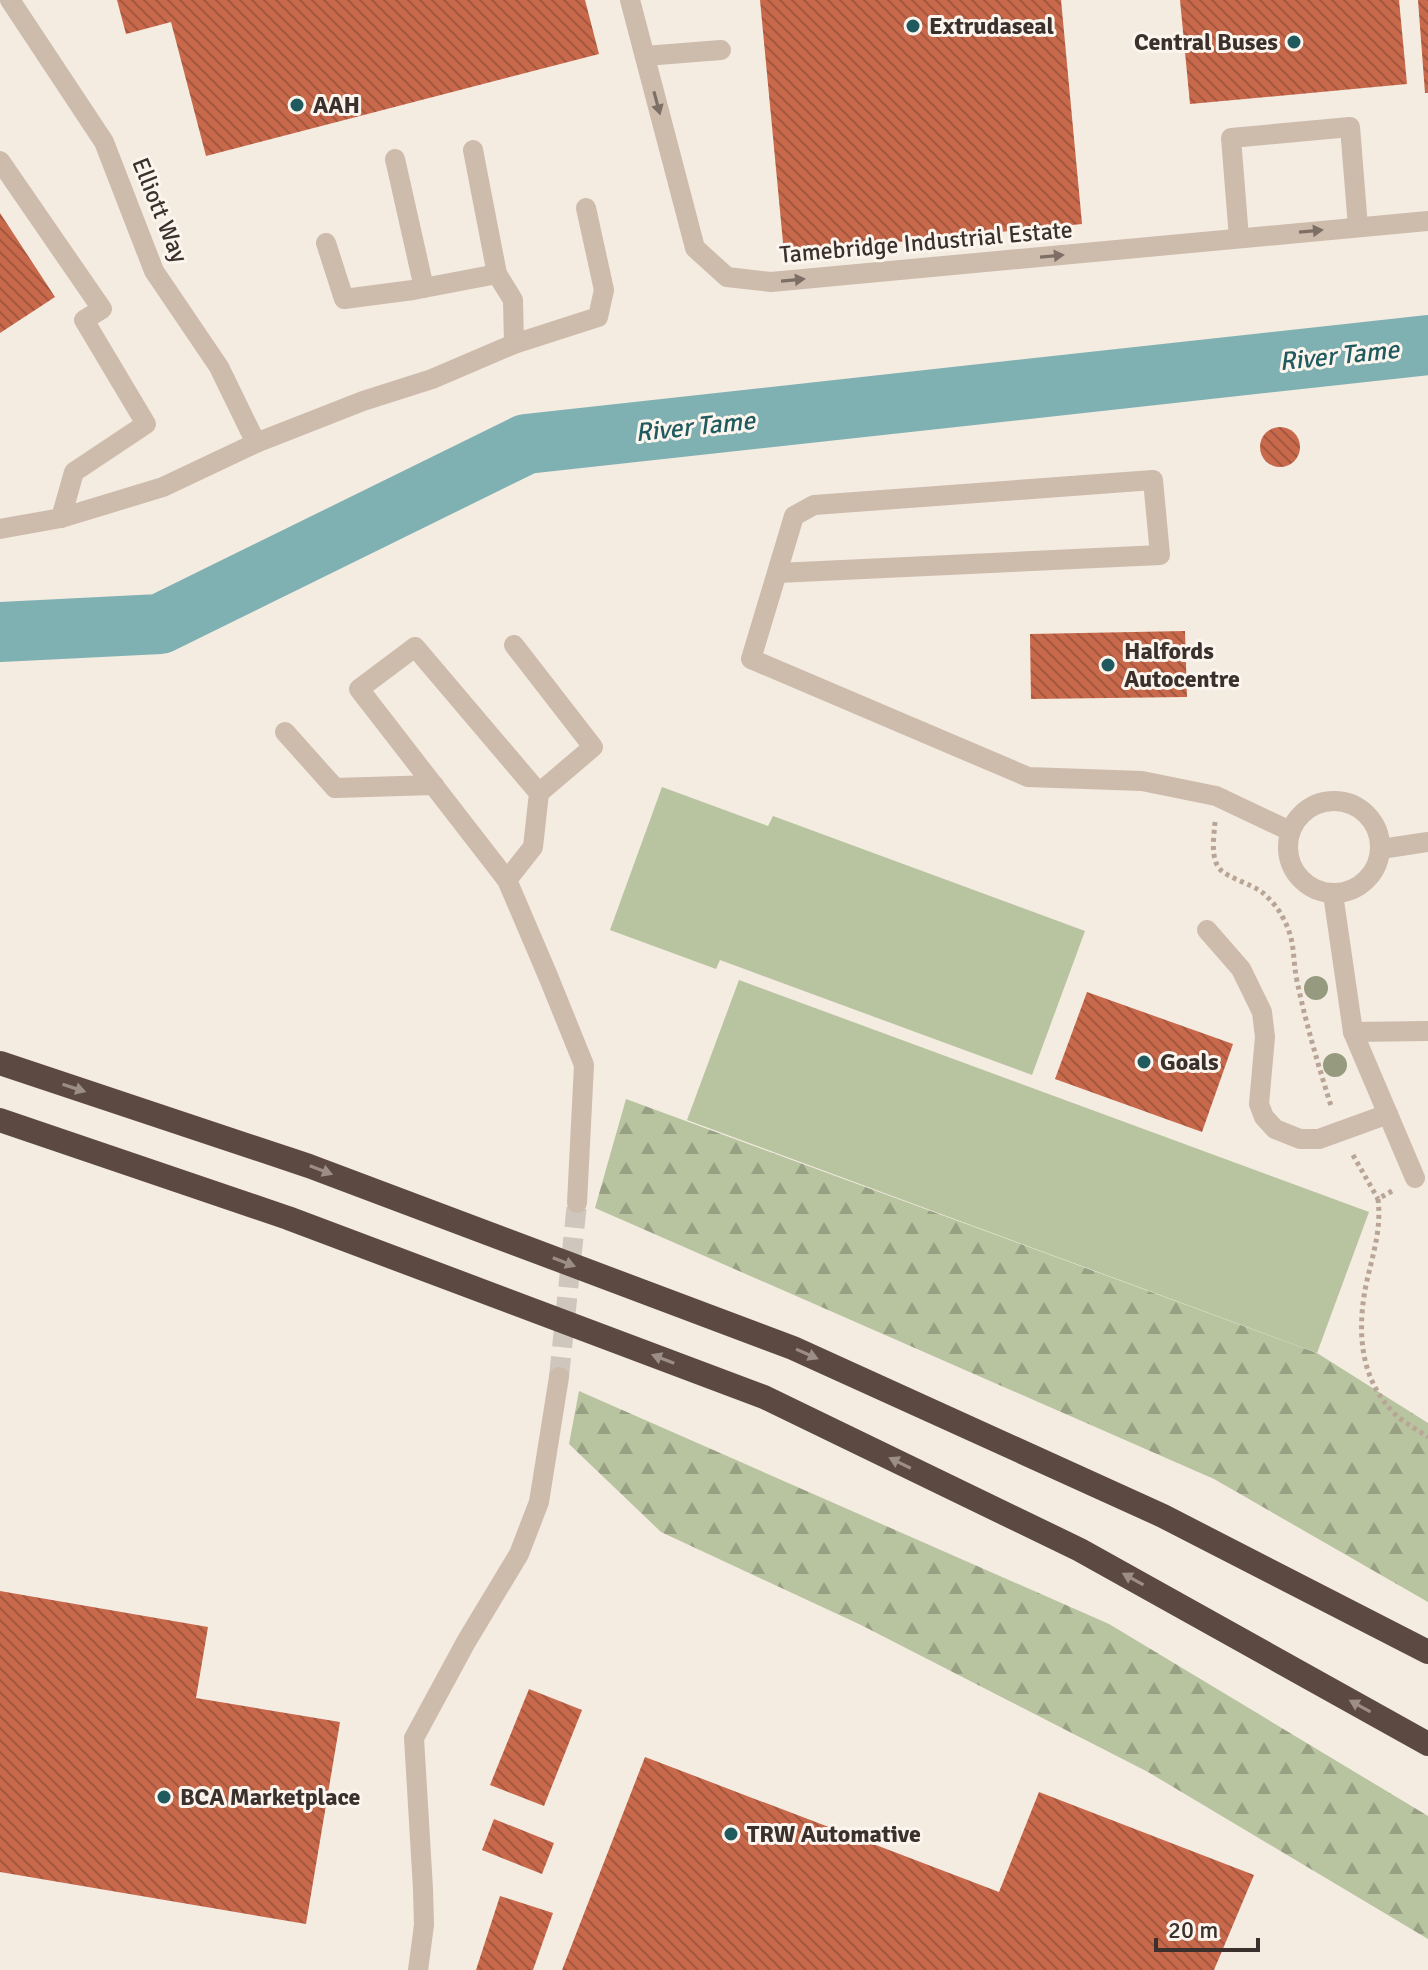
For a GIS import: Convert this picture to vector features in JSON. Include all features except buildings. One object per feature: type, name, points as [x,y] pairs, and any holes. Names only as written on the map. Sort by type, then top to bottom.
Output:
[{"type":"highway","points":[[0,1063],[309,1166],[793,1348],[1163,1516],[1428,1652]]},
{"type":"highway","points":[[0,1120],[288,1218],[764,1397],[1080,1550],[1428,1744]]},
{"type":"street","name":"Elliott Way","points":[[10,0],[104,142],[154,271],[219,367],[256,443]]},
{"type":"street","name":"Tamebridge Industrial Estate","points":[[630,0],[695,248],[727,277],[771,282],[1428,221]]},
{"type":"street","points":[[645,56],[721,50]]},
{"type":"street","points":[[1239,238],[1231,138],[1350,127],[1358,227]]},
{"type":"street","points":[[473,150],[497,274],[513,300],[514,344]]},
{"type":"street","points":[[395,159],[424,288]]},
{"type":"street","points":[[0,161],[102,309],[84,320],[146,424],[74,472],[61,518]]},
{"type":"street","points":[[0,529],[61,518],[163,487],[256,443],[363,401],[432,379],[514,344],[598,317],[604,290],[586,208]]},
{"type":"street","points":[[326,243],[344,299],[497,274]]},
{"type":"street","points":[[778,573],[1160,555],[1153,480],[814,505],[794,516],[751,659],[1028,777],[1142,781],[1216,796],[1290,831]]},
{"type":"street","points":[[507,880],[533,847],[539,793],[593,747],[514,645]]},
{"type":"street","points":[[539,793],[415,647],[359,689],[507,880],[584,1065],[577,1203]]},
{"type":"street","points":[[285,732],[335,788],[434,785]]},
{"type":"street","points":[[1331,801],[1356,806],[1375,824],[1381,849],[1376,867],[1366,881],[1351,891],[1333,894],[1311,888],[1295,873],[1288,852],[1290,831],[1307,809],[1331,801]]},
{"type":"street","points":[[1381,849],[1428,842]]},
{"type":"street","points":[[1333,894],[1353,1032],[1415,1178]]},
{"type":"street","points":[[1207,930],[1241,969],[1262,1012],[1265,1037],[1259,1104],[1264,1117],[1275,1129],[1300,1139],[1319,1139],[1388,1114]]},
{"type":"street","points":[[1353,1032],[1428,1031]]},
{"type":"street","points":[[418,1970],[424,1925],[414,1738],[466,1642],[519,1554],[539,1502],[559,1377]]},
{"type":"path","points":[[1216,796],[1213,849],[1217,866],[1223,874],[1244,881],[1264,893],[1281,913],[1293,936],[1296,979],[1310,1041],[1340,1131],[1378,1199],[1380,1219],[1361,1323],[1363,1363],[1397,1417],[1428,1437]]},
{"type":"path","points":[[1378,1199],[1415,1178]]},
{"type":"green space","points":[[662,787],[768,826],[773,816],[1085,931],[1032,1075],[720,960],[716,969],[610,930]]},
{"type":"green space","points":[[739,980],[1369,1212],[1317,1353],[687,1120]]},
{"type":"green space","points":[[626,1099],[1317,1353],[1428,1423],[1428,1602],[1214,1479],[595,1208]]},
{"type":"green space","points":[[579,1391],[1109,1624],[1428,1816],[1428,1939],[1148,1772],[861,1625],[661,1532],[569,1444]]},
{"type":"waterway","name":"River Tame","points":[[0,632],[160,624],[526,444],[1428,345]]},
{"type":"tunnel","points":[[559,1377],[577,1203]]},
{"type":"place","name":"Extrudaseal","points":[[913,26]]},
{"type":"place","name":"Central Buses","points":[[1294,42]]},
{"type":"place","name":"AAH","points":[[297,105]]},
{"type":"place","name":"Halfords Autocentre","points":[[1108,665]]},
{"type":"place","name":"Goals","points":[[1144,1062]]},
{"type":"place","name":"BCA Marketplace","points":[[164,1797]]},
{"type":"place","name":"TRW Automative","points":[[731,1834]]}]
